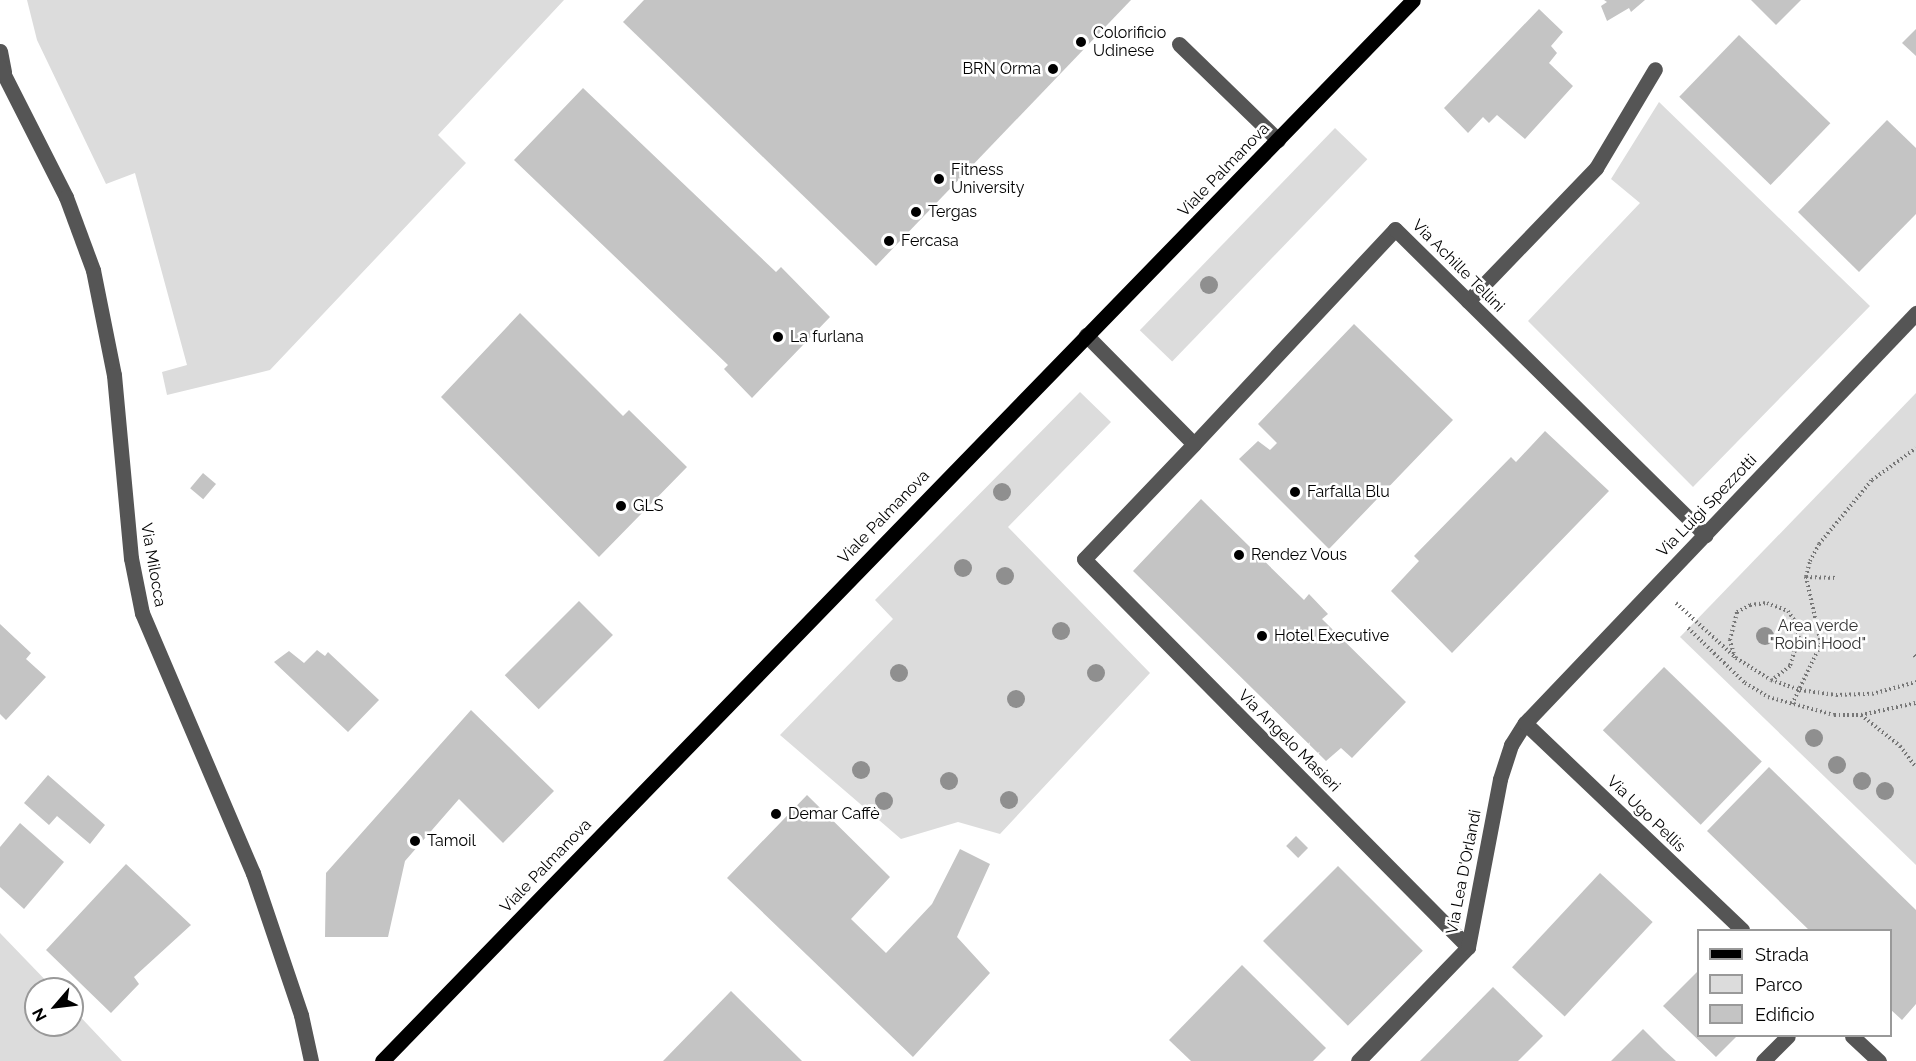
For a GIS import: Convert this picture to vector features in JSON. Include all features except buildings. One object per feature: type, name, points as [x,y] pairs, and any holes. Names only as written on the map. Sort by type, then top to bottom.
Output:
[{"type":"main road","name":"Viale Palmanova","points":[[382,1061],[1413,0]]},
{"type":"street","points":[[1179,44],[1278,140]]},
{"type":"street","name":"Via Milocca","points":[[0,51],[2,70],[66,197],[93,270],[114,375],[131,558],[142,613],[253,873],[301,1015],[311,1061]]},
{"type":"street","points":[[1468,301],[1596,168],[1655,69]]},
{"type":"street","name":"Via Achille Tellini","points":[[1084,559],[1395,229],[1705,535]]},
{"type":"street","name":"Via Luigi Spezzotti","points":[[1525,723],[1916,313]]},
{"type":"street","points":[[1086,335],[1194,444]]},
{"type":"street","name":"Via Angelo Masieri","points":[[1084,559],[1468,947]]},
{"type":"street","name":"Via Ugo Pellis","points":[[1525,723],[1741,929]]},
{"type":"street","name":"Via Lea D'Orlandi","points":[[1358,1061],[1468,947],[1500,779],[1511,745],[1525,723]]},
{"type":"street","points":[[1763,1061],[1786,1037]]},
{"type":"street","points":[[1854,1037],[1879,1061]]},
{"type":"path","points":[[1792,704],[1821,645],[1806,577],[1819,544],[1843,512],[1872,480],[1916,448]]},
{"type":"path","points":[[1806,577],[1837,578]]},
{"type":"path","points":[[1736,658],[1730,640],[1737,612],[1750,605],[1767,603],[1788,611],[1796,623],[1797,646],[1790,666],[1771,680]]},
{"type":"path","points":[[1695,621],[1736,658],[1771,680],[1800,690],[1836,695],[1872,694],[1916,682]]},
{"type":"path","points":[[1688,628],[1745,683],[1768,697],[1834,715],[1862,715],[1916,703]]},
{"type":"path","points":[[1862,715],[1900,746],[1916,767]]},
{"type":"green space","points":[[27,0],[564,0],[438,135],[466,163],[270,370],[167,395],[162,372],[187,365],[135,173],[106,184],[37,40]]},
{"type":"green space","points":[[1659,102],[1870,306],[1693,487],[1528,321],[1640,203],[1611,179]]},
{"type":"green space","points":[[1335,128],[1367,159],[1172,361],[1140,330]]},
{"type":"green space","points":[[1080,392],[1111,422],[1008,527],[1150,673],[1000,834],[958,822],[901,839],[780,735],[893,619],[875,600]]},
{"type":"green space","name":"Area verde \"Robin Hood\"","points":[[1916,393],[1916,865],[1680,637]]},
{"type":"green space","points":[[0,933],[42,977],[24,977],[24,1037],[84,1037],[84,1021],[122,1061],[0,1061]]},
{"type":"place","name":"Colorificio Udinese","points":[[1081,42]]},
{"type":"place","name":"BRN Orma","points":[[1053,69]]},
{"type":"place","name":"Fitness University","points":[[939,179]]},
{"type":"place","name":"Tergas","points":[[916,212]]},
{"type":"place","name":"Fercasa","points":[[889,241]]},
{"type":"place","name":"La furlana","points":[[778,337]]},
{"type":"place","name":"Farfalla Blu","points":[[1295,492]]},
{"type":"place","name":"GLS","points":[[621,506]]},
{"type":"place","name":"Rendez Vous","points":[[1239,555]]},
{"type":"place","name":"Hotel Executive","points":[[1262,636]]},
{"type":"place","name":"Demar Caffè","points":[[776,814]]},
{"type":"place","name":"Tamoil","points":[[415,841]]}]
